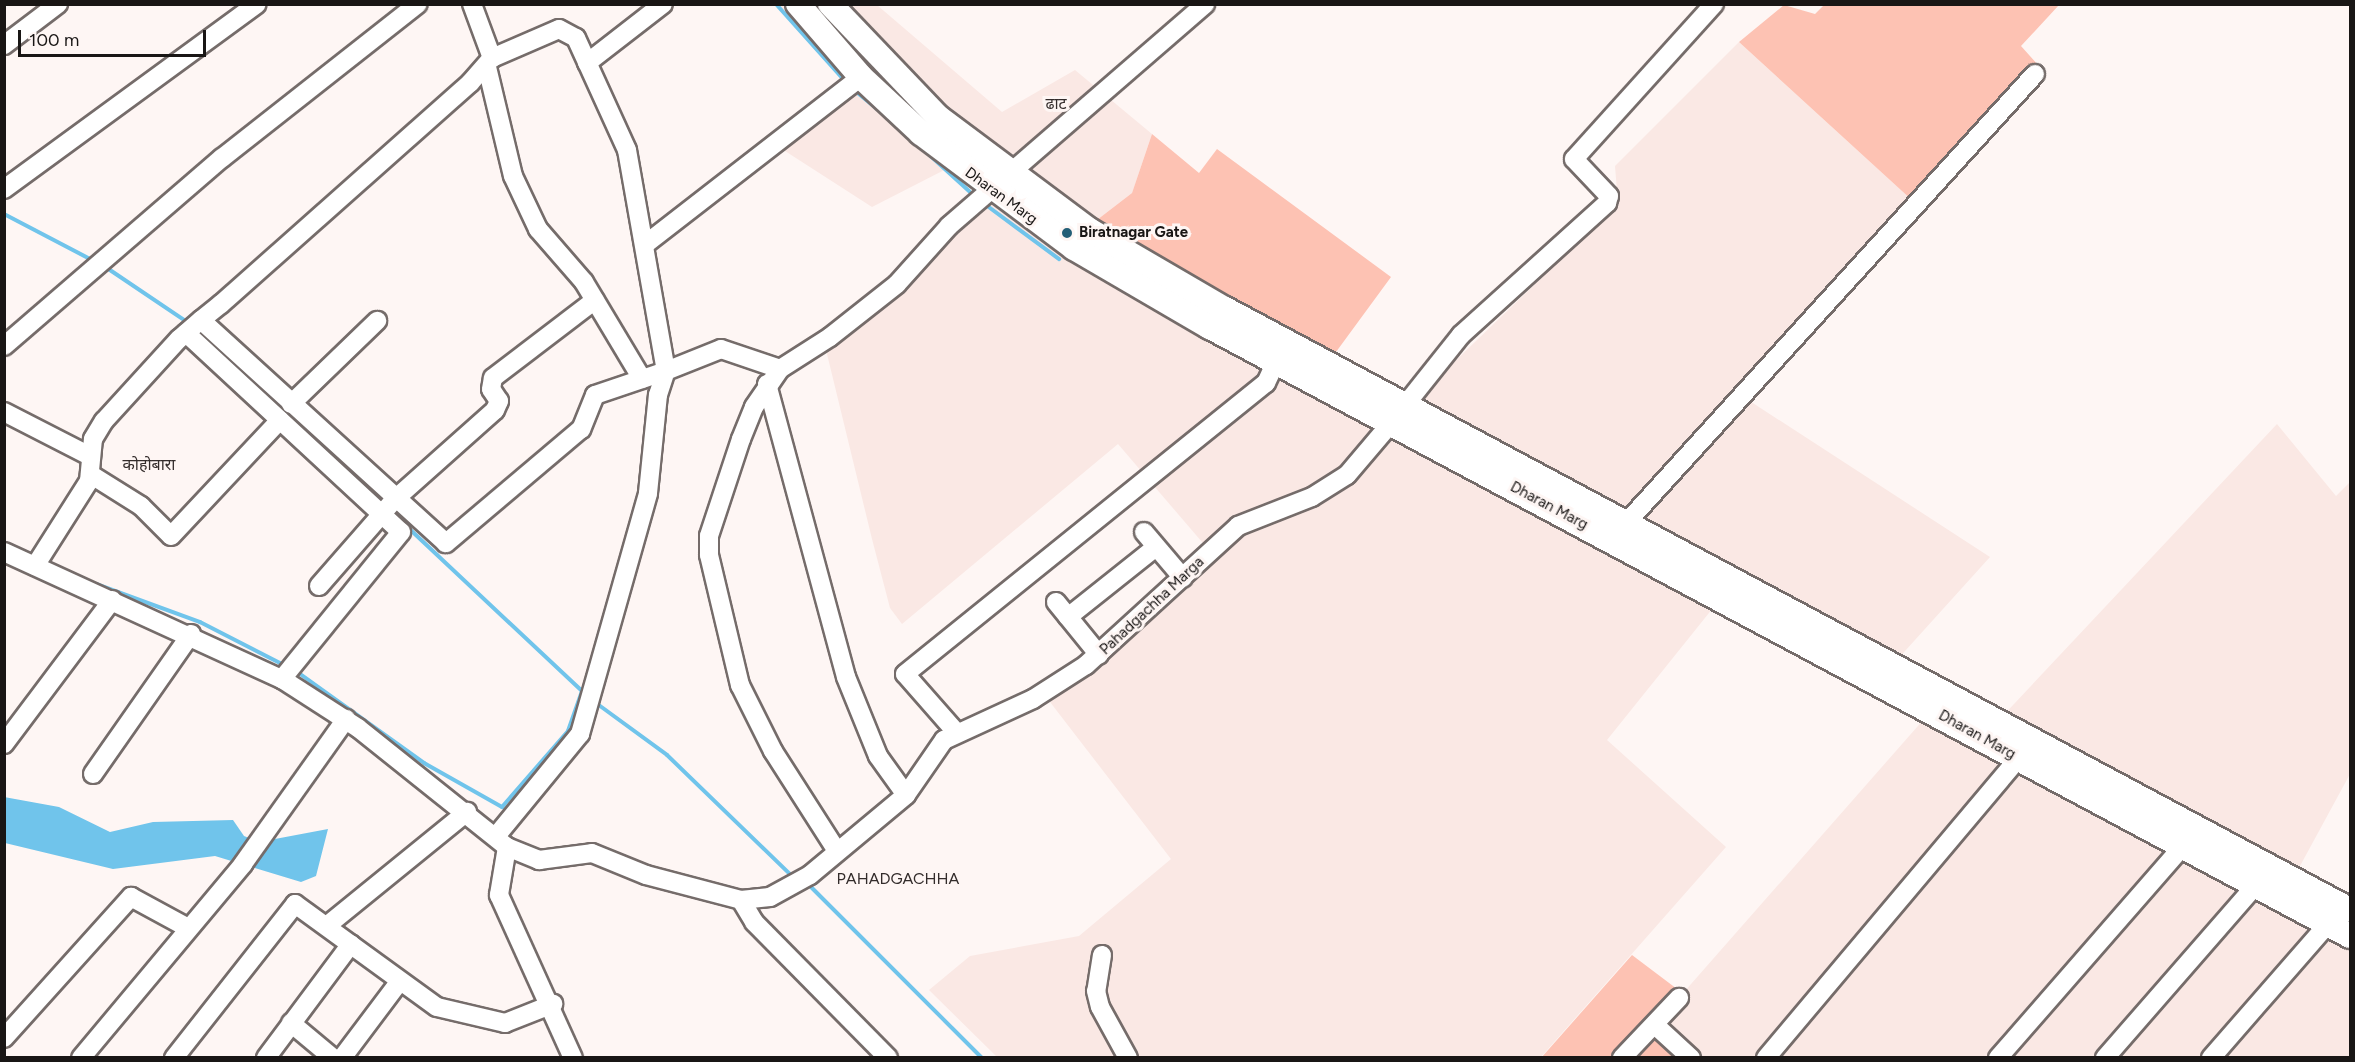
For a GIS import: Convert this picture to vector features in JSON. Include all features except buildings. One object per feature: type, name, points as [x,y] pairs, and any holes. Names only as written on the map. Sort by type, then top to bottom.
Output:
[{"type":"main road","name":"Dharan Marg","points":[[798,4],[861,77],[992,191],[1074,248],[1276,362],[1399,413],[1628,522],[2350,910]]},
{"type":"main road","name":"Dharan Marg","points":[[830,4],[879,61],[1010,175],[1089,230],[1399,413],[2019,758],[2350,936]]},
{"type":"street","points":[[4,189],[257,4]]},
{"type":"street","points":[[4,346],[222,158],[418,4]]},
{"type":"street","points":[[472,4],[490,63],[513,176],[538,229],[595,300],[642,379]]},
{"type":"street","points":[[586,63],[663,4]]},
{"type":"street","points":[[837,851],[773,751],[740,685],[709,555],[709,536],[741,439],[767,384],[780,369],[874,303],[949,226],[1205,4]]},
{"type":"street","name":"Pahadgachha Marga","points":[[6,556],[35,566],[191,634],[282,679],[346,719],[502,841],[539,860],[592,853],[646,875],[741,900],[790,888],[906,795],[944,740],[956,732],[1033,699],[1099,655],[1238,526],[1312,497],[1347,475],[1381,441],[1399,413],[1455,341],[1607,203],[1609,196],[1574,159],[1714,4]]},
{"type":"street","points":[[4,45],[46,8]]},
{"type":"street","points":[[35,566],[90,465],[104,421],[186,333],[490,63],[559,29],[576,38],[627,150],[646,243],[666,371],[658,395],[648,493],[580,734],[502,841],[499,895],[553,1004],[573,1058]]},
{"type":"street","points":[[1628,522],[2035,74]]},
{"type":"street","points":[[646,243],[861,77]]},
{"type":"street","points":[[319,586],[388,507],[495,410],[499,401],[491,389],[493,378],[595,300]]},
{"type":"street","points":[[201,320],[291,404],[388,507],[402,532],[401,539],[282,679]]},
{"type":"street","points":[[291,404],[377,321]]},
{"type":"street","points":[[186,333],[280,420],[388,507],[446,543],[581,429],[591,399],[721,349],[780,369]]},
{"type":"street","points":[[956,732],[905,674],[1266,383],[1276,362]]},
{"type":"street","points":[[767,384],[846,677],[878,756],[906,795]]},
{"type":"street","points":[[4,412],[90,465],[141,506],[171,536],[280,420]]},
{"type":"street","points":[[1144,532],[1183,578]]},
{"type":"street","points":[[1068,617],[1156,547]]},
{"type":"street","points":[[4,744],[111,600]]},
{"type":"street","points":[[1056,602],[1099,655]]},
{"type":"street","points":[[93,774],[191,634]]},
{"type":"street","points":[[81,1058],[243,864],[346,719]]},
{"type":"street","points":[[1766,1058],[2019,758]]},
{"type":"street","points":[[328,924],[467,812]]},
{"type":"street","points":[[1998,1058],[2183,846]]},
{"type":"street","points":[[2105,1058],[2256,885]]},
{"type":"street","points":[[4,1038],[131,897],[188,928]]},
{"type":"street","points":[[741,900],[754,922],[888,1058]]},
{"type":"street","points":[[174,1058],[290,906],[299,904],[328,924],[399,982],[436,1007],[494,1023],[553,1004]]},
{"type":"street","points":[[2211,1058],[2328,924]]},
{"type":"street","points":[[266,1058],[351,944]]},
{"type":"street","points":[[1102,955],[1097,967],[1100,1007],[1128,1058]]},
{"type":"street","points":[[342,1058],[399,982]]},
{"type":"street","points":[[1622,1058],[1679,998]]},
{"type":"street","points":[[291,1023],[333,1058]]},
{"type":"street","points":[[1654,1025],[1691,1058]]},
{"type":"shaded area","points":[[1825,4],[2059,5],[2021,46],[2039,66],[1914,202],[1739,42],[1784,5],[1815,14]]},
{"type":"shaded area","points":[[776,5],[877,5],[1002,112],[1075,70],[1152,134],[1132,193],[1067,243],[1392,422],[1618,204],[1615,166],[1739,42],[1914,202],[1739,394],[1990,557],[1877,682],[1721,598],[1607,740],[1726,847],[1541,1057],[997,1057],[929,990],[970,956],[1079,936],[1171,859],[1050,702],[1150,621],[1142,611],[1208,549],[1118,444],[902,624],[890,608],[872,539],[827,354],[830,337],[991,191],[958,163],[872,207],[785,151],[772,135],[843,80]]},
{"type":"shaded area","points":[[1152,134],[1199,173],[1217,149],[1391,277],[1314,382],[1067,243],[1132,193]]},
{"type":"shaded area","points":[[2277,424],[2336,496],[2350,482],[2350,774],[2282,899],[2350,936],[2350,1057],[1691,1058],[1655,1025],[1932,710],[1982,738]]},
{"type":"shaded area","points":[[1632,955],[1685,995],[1655,1025],[1691,1057],[1541,1058]]},
{"type":"water","points":[[4,797],[59,807],[110,832],[153,822],[233,820],[244,836],[259,842],[328,829],[316,876],[301,882],[215,856],[113,869],[5,843]]},
{"type":"waterway","points":[[776,4],[844,80]]},
{"type":"waterway","points":[[854,90],[887,117]]},
{"type":"waterway","points":[[924,150],[970,192]]},
{"type":"waterway","points":[[986,205],[1059,259]]},
{"type":"waterway","points":[[4,214],[90,259]]},
{"type":"waterway","points":[[104,266],[190,324]]},
{"type":"waterway","points":[[198,331],[315,440]]},
{"type":"waterway","points":[[296,671],[424,763],[502,807],[568,731],[582,691],[406,526]]},
{"type":"waterway","points":[[96,584],[200,622],[282,664]]},
{"type":"waterway","points":[[596,703],[667,755],[794,878]]},
{"type":"waterway","points":[[809,885],[982,1058]]},
{"type":"place","name":"Biratnagar Gate","points":[[1067,233]]},
{"type":"district","name":"ढाट","points":[[1056,104]]},
{"type":"district","name":"कोहोबारा","points":[[149,465]]},
{"type":"district","name":"PAHADGACHHA","points":[[898,879]]}]
